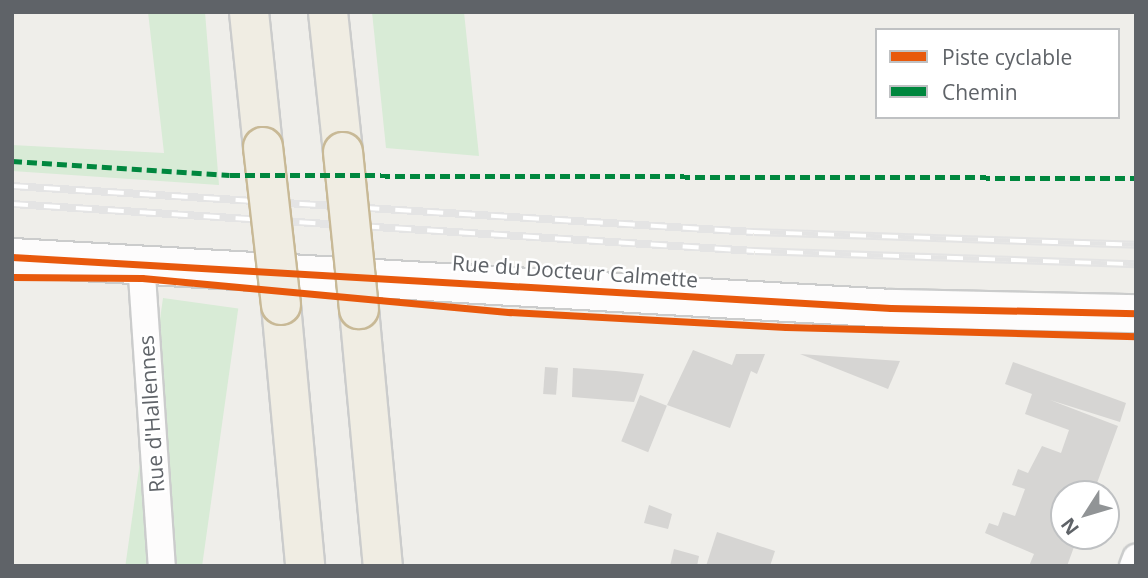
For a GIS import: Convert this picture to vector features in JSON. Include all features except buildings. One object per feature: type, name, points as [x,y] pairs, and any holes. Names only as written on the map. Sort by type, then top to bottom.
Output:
[{"type":"highway","points":[[249,12],[281,305],[305,566]]},
{"type":"highway","points":[[328,12],[383,566]]},
{"type":"street","name":"Rue du Docteur Calmette","points":[[12,257],[141,261],[891,309],[1136,313]]},
{"type":"street","name":"Rue d'Hallennes","points":[[141,261],[162,566]]},
{"type":"street","points":[[1133,566],[1136,558]]},
{"type":"green space","points":[[148,12],[205,12],[219,185],[12,171],[12,145],[164,153]]},
{"type":"green space","points":[[372,12],[464,12],[479,156],[386,148]]},
{"type":"green space","points":[[163,298],[238,309],[202,566],[126,564]]},
{"type":"railway","points":[[12,186],[754,232],[1136,245]]},
{"type":"railway","points":[[12,204],[755,251],[1136,264]]},
{"type":"marked path","points":[[12,161],[230,175],[1136,178]]},
{"type":"cycle path","points":[[12,257],[891,308],[1136,313]]},
{"type":"cycle path","points":[[12,277],[142,278],[510,312],[786,327],[1136,336]]}]
